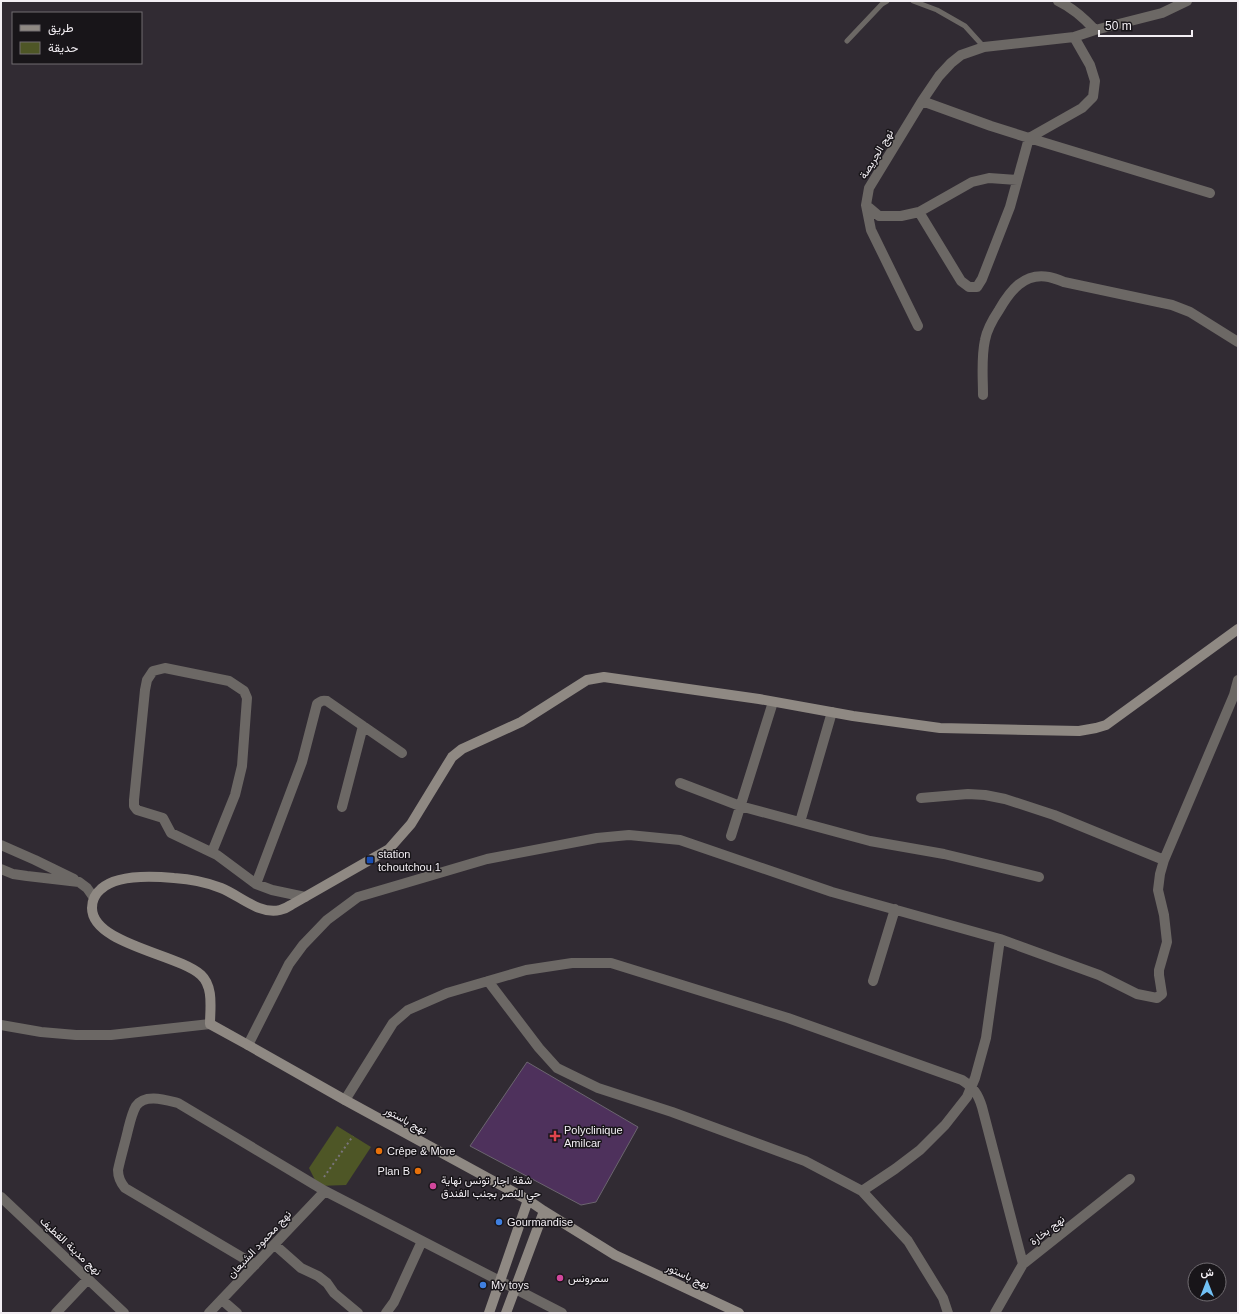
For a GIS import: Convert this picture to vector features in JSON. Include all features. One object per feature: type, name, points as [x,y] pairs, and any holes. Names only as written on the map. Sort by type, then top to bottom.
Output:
[{"type":"street","points":[[1058,1],[1070,7],[1087,20],[1095,30]]},
{"type":"street","name":"نهج الجريصة","points":[[866,205],[869,188],[922,101],[939,76],[961,55],[984,47],[1074,37],[1095,30],[1162,13],[1187,1]]},
{"type":"street","points":[[919,212],[961,281],[969,287],[977,287],[982,279],[1010,207],[1028,138],[1082,108],[1093,96],[1094,81],[1090,65],[1074,37]]},
{"type":"street","points":[[922,101],[1028,138],[1210,193]]},
{"type":"street","points":[[866,205],[879,216],[901,216],[919,212],[972,182],[989,178],[1017,180]]},
{"type":"street","points":[[866,205],[871,230],[918,326]]},
{"type":"street","points":[[983,395],[984,340],[989,326],[1007,297],[1017,285],[1028,279],[1040,276],[1172,305],[1190,312],[1238,342]]},
{"type":"street","points":[[1,1025],[41,1032],[76,1035],[111,1035],[210,1024],[210,996],[208,986],[201,975],[185,966],[106,932],[98,925],[92,913],[94,898],[104,886],[114,881],[149,876],[190,879],[208,883],[223,889],[258,908],[279,910],[291,905],[389,849],[411,824],[452,757],[462,749],[521,722],[587,680],[604,677],[940,728],[1064,731],[1096,728],[1106,725],[1238,629]]},
{"type":"street","points":[[212,852],[235,795],[242,766],[248,698],[244,691],[228,682],[165,668],[153,671],[147,680],[145,690],[134,806],[137,810],[163,818],[171,833],[212,852],[256,884],[272,890],[305,897]]},
{"type":"street","points":[[248,1045],[289,964],[303,945],[327,920],[358,897],[487,859],[597,838],[629,835],[680,840],[832,892],[1000,939],[1099,975],[1137,994],[1153,998],[1160,996],[1162,994],[1159,970],[1167,942],[1164,915],[1158,890],[1160,874],[1164,860],[1234,695],[1238,680]]},
{"type":"street","points":[[256,884],[302,762],[318,704],[323,700],[327,701],[402,752]]},
{"type":"street","points":[[731,836],[773,702]]},
{"type":"street","points":[[800,822],[832,712]]},
{"type":"street","points":[[342,807],[362,726]]},
{"type":"street","points":[[680,782],[740,806],[870,841],[944,854],[1039,877]]},
{"type":"street","points":[[921,798],[968,794],[985,795],[1005,799],[1054,815],[1164,860]]},
{"type":"street","points":[[1,846],[35,860],[79,882],[87,888],[94,898]]},
{"type":"street","points":[[1,869],[14,874],[79,882]]},
{"type":"street","points":[[873,981],[895,909]]},
{"type":"street","points":[[862,1191],[920,1150],[945,1125],[967,1097],[980,1064],[986,1038],[1000,939]]},
{"type":"street","points":[[345,1100],[392,1023],[408,1010],[447,993],[526,970],[572,963],[611,963],[788,1018],[962,1080],[972,1086],[980,1098],[1023,1264]]},
{"type":"street","points":[[488,981],[539,1048],[557,1068],[598,1088],[672,1112],[805,1161],[862,1191],[908,1240],[943,1298],[948,1313]]},
{"type":"street","name":"نهج باستور","points":[[210,1024],[528,1200],[615,1255],[739,1313]]},
{"type":"street","points":[[255,1265],[125,1188],[122,1184],[119,1179],[118,1170],[132,1116],[137,1105],[154,1098],[178,1103],[321,1188],[562,1313]]},
{"type":"street","name":"نهج بخارة","points":[[995,1313],[1023,1264],[1130,1179]]},
{"type":"street","name":"نهج محمود الشبعان","points":[[209,1313],[274,1245],[321,1188]]},
{"type":"street","points":[[489,1313],[528,1200]]},
{"type":"street","name":"نهج مدينة القطيف","points":[[3,1202],[124,1313]]},
{"type":"street","points":[[506,1313],[544,1211]]},
{"type":"street","points":[[386,1313],[394,1302],[422,1241]]},
{"type":"street","points":[[274,1245],[301,1268],[318,1276],[334,1293],[358,1313]]},
{"type":"street","points":[[56,1313],[88,1279]]},
{"type":"street","points":[[222,1300],[237,1313]]},
{"type":"lane","points":[[847,41],[882,4],[887,1]]},
{"type":"lane","points":[[912,1],[937,10],[965,26],[984,47]]},
{"type":"path","points":[[321,1188],[353,1136]]},
{"type":"green space","points":[[337,1126],[371,1147],[346,1185],[318,1186],[309,1168]]},
{"type":"building","name":"Polyclinique Amilcar","points":[[527,1062],[638,1127],[596,1202],[581,1205],[470,1146]]},
{"type":"place","name":"station tchoutchou 1","points":[[370,860]]},
{"type":"place","name":"Polyclinique Amilcar","points":[[555,1136]]},
{"type":"place","name":"Crêpe & More","points":[[379,1151]]},
{"type":"place","name":"Plan B","points":[[418,1171]]},
{"type":"place","name":"شقة اجار تونس نهاية حي النصر بجنب الفندق","points":[[433,1186]]},
{"type":"place","name":"Gourmandise","points":[[499,1222]]},
{"type":"place","name":"سمرونس","points":[[560,1278]]},
{"type":"place","name":"My toys","points":[[483,1285]]}]
